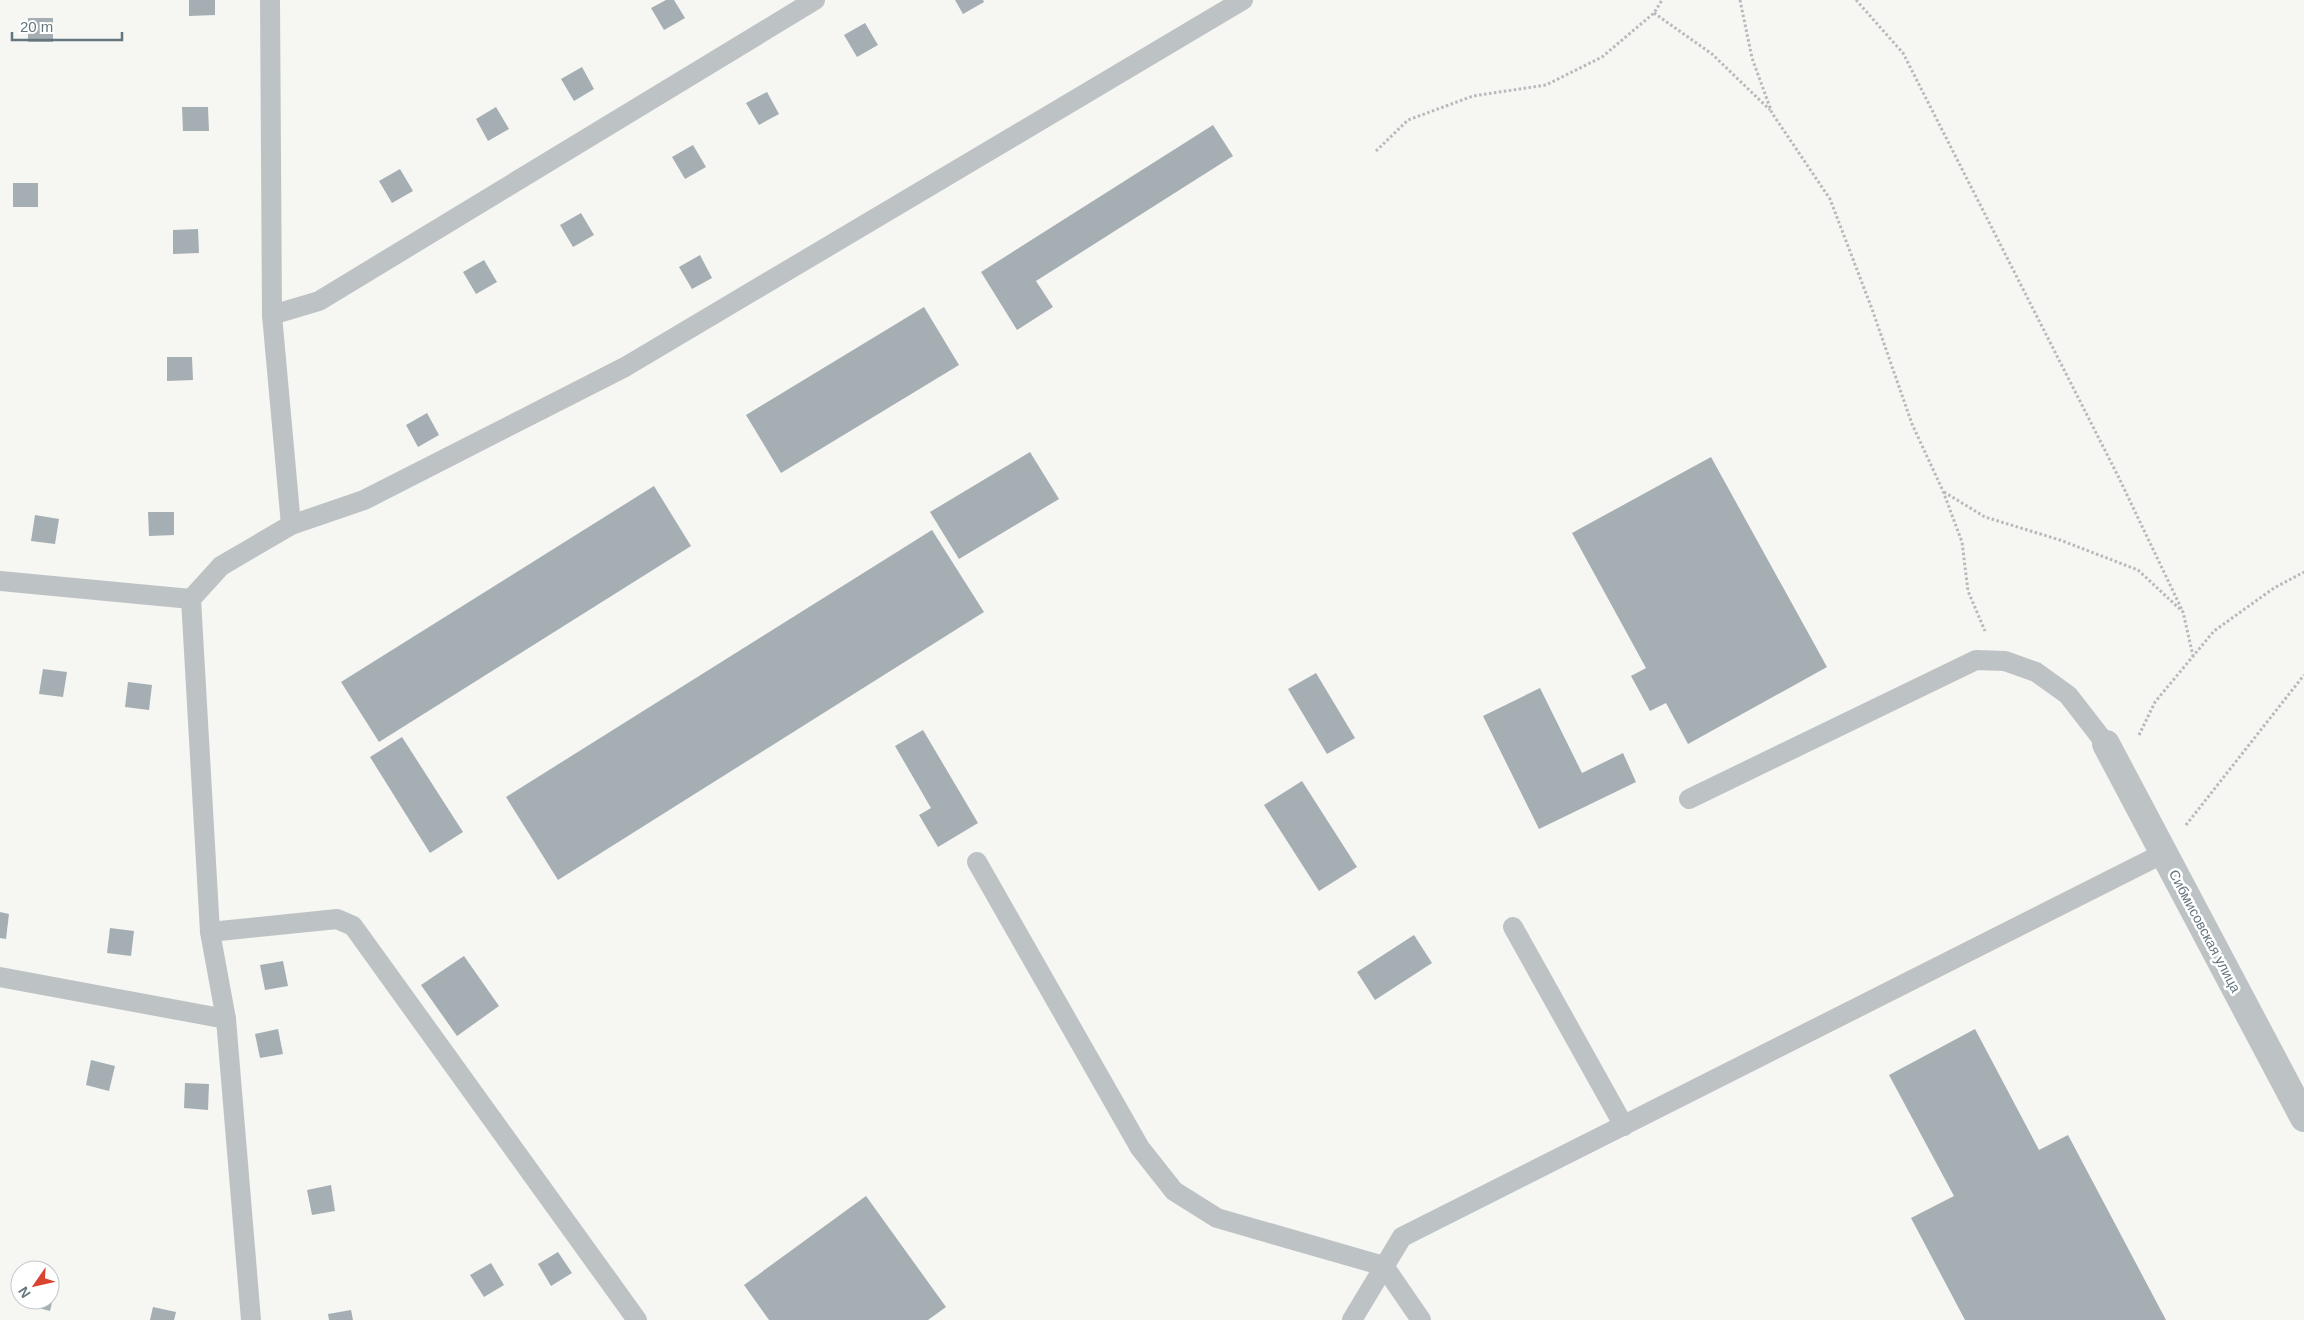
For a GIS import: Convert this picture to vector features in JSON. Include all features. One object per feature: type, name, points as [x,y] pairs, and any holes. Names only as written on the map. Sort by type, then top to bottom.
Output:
[{"type":"street","name":"Сибмисовская улица","points":[[2106,744],[2304,1118]]},
{"type":"lane","points":[[270,0],[272,315],[291,525]]},
{"type":"lane","points":[[272,315],[319,301],[815,0]]},
{"type":"lane","points":[[251,1320],[226,1019],[210,932],[191,599],[221,566],[291,525],[364,500],[625,367],[1242,0]]},
{"type":"lane","points":[[0,581],[191,599]]},
{"type":"lane","points":[[1689,800],[1976,660],[2005,661],[2036,672],[2068,695],[2106,744]]},
{"type":"lane","points":[[1352,1320],[1402,1238],[2164,853]]},
{"type":"lane","points":[[977,862],[1140,1148],[1174,1191],[1217,1218],[1384,1266],[1421,1320]]},
{"type":"lane","points":[[210,932],[337,920],[354,926],[637,1320]]},
{"type":"lane","points":[[1513,927],[1624,1126]]},
{"type":"lane","points":[[0,977],[226,1019]]},
{"type":"path","points":[[1376,151],[1408,120],[1473,96],[1546,85],[1602,57],[1654,13],[1662,0]]},
{"type":"path","points":[[1740,0],[1752,58],[1772,112]]},
{"type":"path","points":[[1856,0],[1903,53],[2118,476],[2183,612],[2193,656]]},
{"type":"path","points":[[1654,13],[1712,54],[1772,112],[1830,199],[1872,308],[1912,424],[1943,491],[1962,542],[1968,591],[1984,630],[2005,661]]},
{"type":"path","points":[[1943,491],[1986,517],[2060,540],[2138,570],[2183,612]]},
{"type":"path","points":[[2121,771],[2155,702],[2214,631],[2274,588],[2304,572]]},
{"type":"path","points":[[2164,853],[2304,675]]},
{"type":"building","points":[[189,0],[215,0],[215,15],[189,16]]},
{"type":"building","points":[[666,0],[674,0],[685,18],[664,30],[651,8]]},
{"type":"building","points":[[955,0],[983,0],[984,2],[963,14]]},
{"type":"building","points":[[28,18],[53,18],[53,42],[28,42]]},
{"type":"building","points":[[865,23],[878,45],[857,57],[844,35]]},
{"type":"building","points":[[582,67],[594,89],[574,101],[561,79]]},
{"type":"building","points":[[767,92],[779,114],[759,125],[746,103]]},
{"type":"building","points":[[182,107],[208,107],[209,131],[183,131]]},
{"type":"building","points":[[496,107],[509,129],[488,141],[476,119]]},
{"type":"building","points":[[1213,125],[1233,156],[1036,281],[1053,307],[1017,330],[981,272]]},
{"type":"building","points":[[693,145],[706,167],[685,179],[672,157]]},
{"type":"building","points":[[400,169],[413,191],[392,203],[379,181]]},
{"type":"building","points":[[13,183],[38,183],[38,207],[13,207]]},
{"type":"building","points":[[581,213],[594,235],[573,247],[560,225]]},
{"type":"building","points":[[198,229],[199,253],[173,254],[173,230]]},
{"type":"building","points":[[700,255],[712,278],[692,289],[679,267]]},
{"type":"building","points":[[484,260],[497,282],[476,294],[463,272]]},
{"type":"building","points":[[924,307],[959,365],[781,473],[746,415]]},
{"type":"building","points":[[167,357],[192,357],[193,380],[167,381]]},
{"type":"building","points":[[427,413],[439,435],[418,447],[406,425]]},
{"type":"building","points":[[1030,452],[1059,499],[959,559],[930,512]]},
{"type":"building","points":[[1711,457],[1827,667],[1688,744],[1666,703],[1650,711],[1631,676],[1646,668],[1572,533]]},
{"type":"building","points":[[654,486],[691,546],[379,742],[341,682]]},
{"type":"building","points":[[148,512],[174,512],[174,535],[149,536]]},
{"type":"building","points":[[35,515],[59,519],[55,544],[31,541]]},
{"type":"building","points":[[932,530],[984,612],[558,880],[506,797]]},
{"type":"building","points":[[43,669],[67,672],[63,697],[39,694]]},
{"type":"building","points":[[1316,673],[1355,738],[1327,754],[1288,689]]},
{"type":"building","points":[[128,682],[152,685],[149,710],[125,707]]},
{"type":"building","points":[[1540,688],[1582,773],[1623,753],[1636,782],[1539,829],[1483,716]]},
{"type":"building","points":[[923,730],[978,823],[938,847],[919,815],[931,808],[895,746]]},
{"type":"building","points":[[402,737],[463,832],[430,853],[370,757]]},
{"type":"building","points":[[1302,781],[1357,867],[1319,891],[1264,805]]},
{"type":"building","points":[[0,912],[9,914],[6,939],[0,938]]},
{"type":"building","points":[[110,928],[134,931],[131,956],[107,953]]},
{"type":"building","points":[[1414,935],[1432,963],[1375,1000],[1357,972]]},
{"type":"building","points":[[464,956],[499,1006],[457,1036],[421,985]]},
{"type":"building","points":[[283,961],[288,986],[265,990],[260,965]]},
{"type":"building","points":[[278,1029],[283,1054],[260,1058],[255,1034]]},
{"type":"building","points":[[1975,1029],[2039,1150],[2068,1135],[2166,1320],[1965,1320],[1911,1218],[1954,1196],[1889,1075]]},
{"type":"building","points":[[91,1060],[115,1066],[109,1091],[86,1085]]},
{"type":"building","points":[[185,1083],[209,1084],[208,1110],[184,1108]]},
{"type":"building","points":[[331,1185],[335,1211],[312,1215],[307,1190]]},
{"type":"building","points":[[866,1196],[946,1307],[928,1320],[769,1320],[744,1285]]},
{"type":"building","points":[[558,1252],[572,1273],[551,1286],[538,1264]]},
{"type":"building","points":[[491,1263],[504,1285],[484,1297],[470,1275]]},
{"type":"building","points":[[153,1307],[176,1312],[174,1320],[150,1320]]},
{"type":"building","points":[[351,1310],[353,1320],[329,1320],[328,1314]]}]
